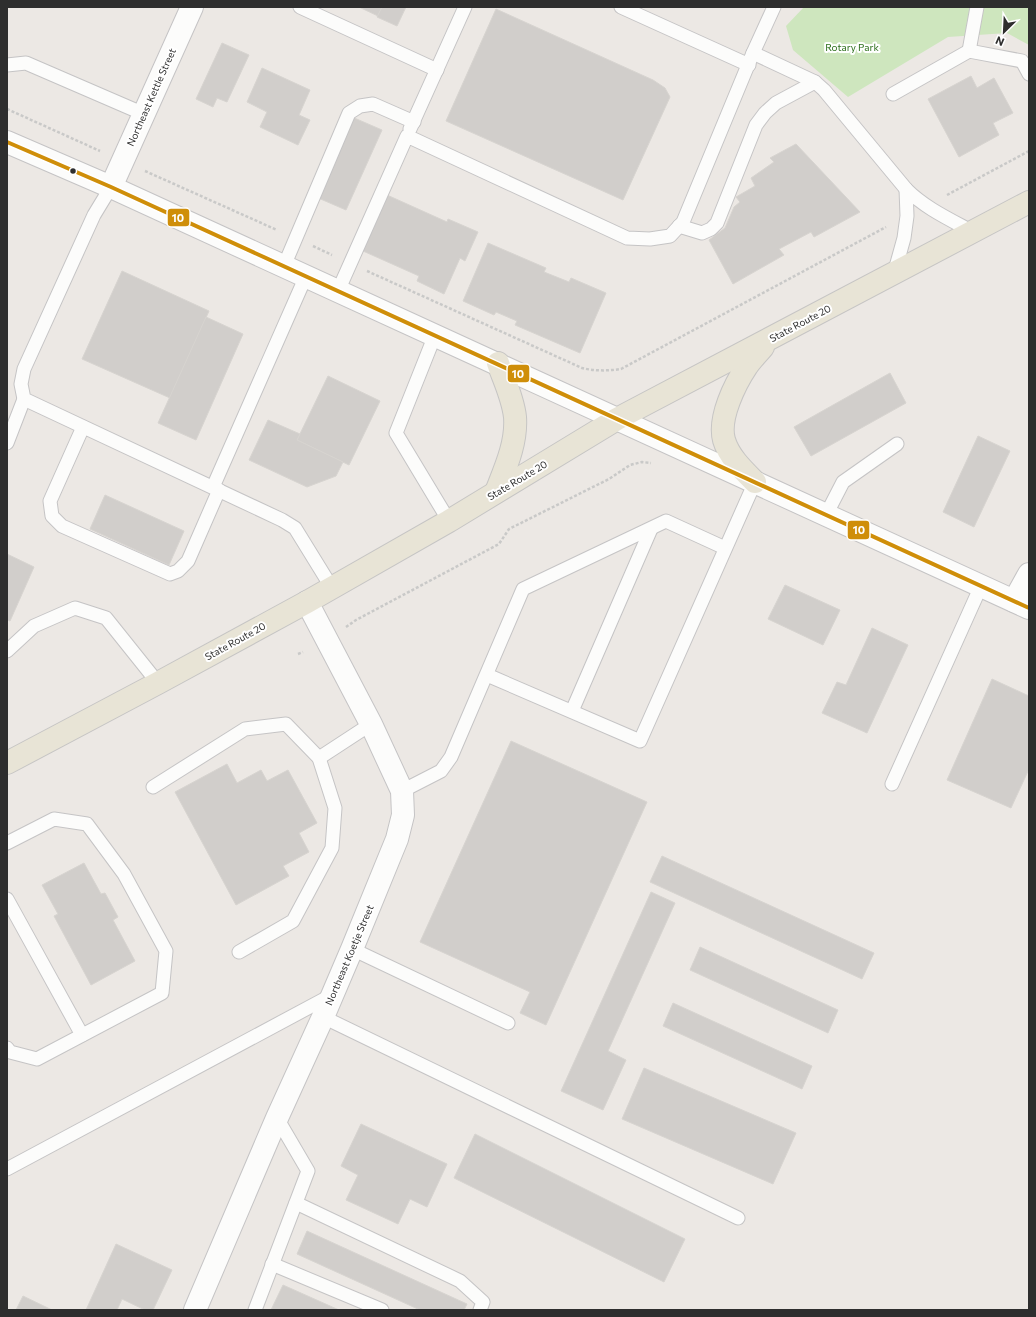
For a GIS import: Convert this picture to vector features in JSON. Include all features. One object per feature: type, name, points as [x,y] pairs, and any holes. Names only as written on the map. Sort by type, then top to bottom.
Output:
[{"type":"main road","name":"State Route 20","points":[[7,763],[332,588],[448,521],[617,419],[1029,202]]},
{"type":"main road","points":[[755,482],[735,461],[724,440],[724,421],[730,397],[747,366],[768,340]]},
{"type":"main road","points":[[496,492],[514,439],[515,418],[498,363]]},
{"type":"street","name":"Northeast Kettle Street","points":[[111,187],[192,7]]},
{"type":"street","points":[[7,142],[111,187],[498,363],[1022,604],[1029,574]]},
{"type":"street","name":"Northeast Koetje Street","points":[[195,1310],[277,1118],[324,1017],[397,839],[403,815],[402,791],[371,724],[307,602]]},
{"type":"lane","points":[[300,7],[437,70]]},
{"type":"lane","points":[[338,291],[465,7]]},
{"type":"lane","points":[[621,7],[751,59],[815,82],[824,90],[916,199],[973,232]]},
{"type":"lane","points":[[407,136],[627,238],[650,239],[670,236],[682,222],[774,7]]},
{"type":"lane","points":[[969,51],[977,7]]},
{"type":"lane","points":[[893,94],[969,51],[1022,61],[1029,74]]},
{"type":"lane","points":[[7,65],[26,62],[144,114]]},
{"type":"lane","points":[[679,226],[702,234],[712,229],[717,222],[756,125],[765,113],[776,103],[815,82]]},
{"type":"lane","points":[[284,266],[349,114],[360,106],[372,104],[414,122]]},
{"type":"lane","points":[[7,443],[24,399],[20,384],[24,369],[94,215],[111,187]]},
{"type":"lane","points":[[894,274],[904,238],[907,216],[906,189]]},
{"type":"lane","points":[[83,427],[50,501],[52,516],[62,526],[170,574],[178,571],[188,561],[216,489],[306,276]]},
{"type":"lane","points":[[435,335],[396,433],[448,521]]},
{"type":"lane","points":[[24,399],[282,520],[295,528],[332,588]]},
{"type":"lane","points":[[826,515],[843,482],[897,444]]},
{"type":"lane","points":[[487,675],[640,741],[755,482]]},
{"type":"lane","points":[[402,791],[441,772],[451,757],[523,589],[652,529],[666,521],[725,548]]},
{"type":"lane","points":[[572,711],[652,529]]},
{"type":"lane","points":[[892,784],[981,586]]},
{"type":"lane","points":[[7,651],[34,626],[75,608],[106,618],[158,683]]},
{"type":"lane","points":[[153,787],[245,729],[286,724],[319,758],[335,808],[332,848],[293,921],[239,952]]},
{"type":"lane","points":[[319,758],[371,724]]},
{"type":"lane","points":[[7,843],[54,819],[87,824],[124,874],[166,952],[162,992],[37,1059],[10,1052],[7,1048]]},
{"type":"lane","points":[[7,899],[82,1035]]},
{"type":"lane","points":[[352,949],[508,1024]]},
{"type":"lane","points":[[8,1166],[332,995]]},
{"type":"lane","points":[[324,1017],[738,1218]]},
{"type":"lane","points":[[255,1310],[308,1171],[277,1118]]},
{"type":"lane","points":[[296,1203],[460,1281],[483,1302],[480,1310]]},
{"type":"lane","points":[[272,1264],[382,1310]]},
{"type":"path","points":[[7,109],[589,370],[620,369],[907,216]]},
{"type":"path","points":[[926,206],[1029,151]]},
{"type":"path","points":[[346,627],[356,620],[499,544],[509,529],[609,479],[630,465],[642,462],[657,464]]},
{"type":"path","points":[[298,654],[303,652]]},
{"type":"green space","name":"Rotary Park","points":[[804,7],[1029,7],[1029,45],[1007,33],[948,37],[848,97],[793,50],[786,26]]},
{"type":"building","points":[[359,7],[382,7],[378,16]]},
{"type":"building","points":[[382,7],[406,7],[397,26],[377,17]]},
{"type":"building","points":[[496,9],[653,80],[665,88],[670,97],[623,200],[446,121]]},
{"type":"building","points":[[222,43],[249,55],[227,102],[217,98],[213,107],[196,99]]},
{"type":"building","points":[[262,68],[310,90],[299,115],[310,120],[298,145],[260,127],[267,112],[247,102]]},
{"type":"building","points":[[971,76],[977,88],[994,78],[1013,113],[993,123],[999,135],[959,157],[928,99]]},
{"type":"building","points":[[352,117],[382,130],[346,210],[316,197]]},
{"type":"building","points":[[796,144],[860,212],[814,237],[811,232],[779,249],[784,255],[733,284],[709,240],[725,228],[734,207],[740,202],[736,197],[755,186],[751,178],[774,162],[770,158]]},
{"type":"building","points":[[387,195],[447,222],[448,219],[478,232],[465,261],[460,258],[444,294],[417,281],[419,276],[363,251]]},
{"type":"building","points":[[488,243],[546,268],[544,272],[569,282],[571,278],[606,293],[580,353],[515,325],[517,321],[496,312],[494,315],[463,301]]},
{"type":"building","points":[[122,271],[209,311],[170,398],[82,359]]},
{"type":"building","points":[[206,317],[243,334],[196,440],[158,423]]},
{"type":"building","points":[[890,373],[906,403],[811,456],[794,427]]},
{"type":"building","points":[[328,376],[380,401],[349,465],[297,440]]},
{"type":"building","points":[[268,420],[300,434],[297,440],[343,462],[336,476],[307,487],[249,460]]},
{"type":"building","points":[[978,436],[1010,451],[974,527],[943,512]]},
{"type":"building","points":[[105,495],[184,531],[169,565],[90,529]]},
{"type":"building","points":[[7,554],[34,567],[10,621],[7,620]]},
{"type":"building","points":[[785,585],[840,610],[823,645],[768,619]]},
{"type":"building","points":[[872,628],[908,645],[867,733],[822,713],[837,682],[846,685]]},
{"type":"building","points":[[992,679],[1029,696],[1029,769],[1011,808],[947,780]]},
{"type":"building","points":[[511,741],[647,802],[546,1025],[520,1013],[530,992],[420,942]]},
{"type":"building","points":[[227,764],[237,783],[261,770],[267,781],[288,770],[317,823],[299,833],[309,852],[283,866],[289,876],[236,905],[175,792]]},
{"type":"building","points":[[662,856],[874,953],[862,979],[650,882]]},
{"type":"building","points":[[84,863],[101,894],[105,893],[118,917],[113,920],[135,961],[91,985],[54,916],[58,914],[42,885]]},
{"type":"building","points":[[651,892],[675,903],[608,1051],[626,1060],[603,1110],[561,1091]]},
{"type":"building","points":[[700,947],[838,1010],[828,1033],[690,970]]},
{"type":"building","points":[[673,1003],[812,1066],[802,1089],[663,1026]]},
{"type":"building","points":[[644,1068],[796,1133],[773,1184],[622,1119]]},
{"type":"building","points":[[361,1124],[447,1164],[427,1207],[410,1199],[398,1224],[346,1200],[358,1175],[341,1166]]},
{"type":"building","points":[[475,1134],[685,1239],[664,1282],[454,1178]]},
{"type":"building","points":[[307,1231],[467,1304],[464,1310],[420,1310],[297,1254]]},
{"type":"building","points":[[116,1244],[172,1270],[153,1310],[145,1310],[122,1299],[117,1310],[86,1310]]},
{"type":"building","points":[[283,1285],[339,1310],[271,1310]]},
{"type":"building","points":[[23,1296],[52,1310],[16,1310]]},
{"type":"transit line","name":"10","points":[[7,142],[111,187],[1029,608]]}]
